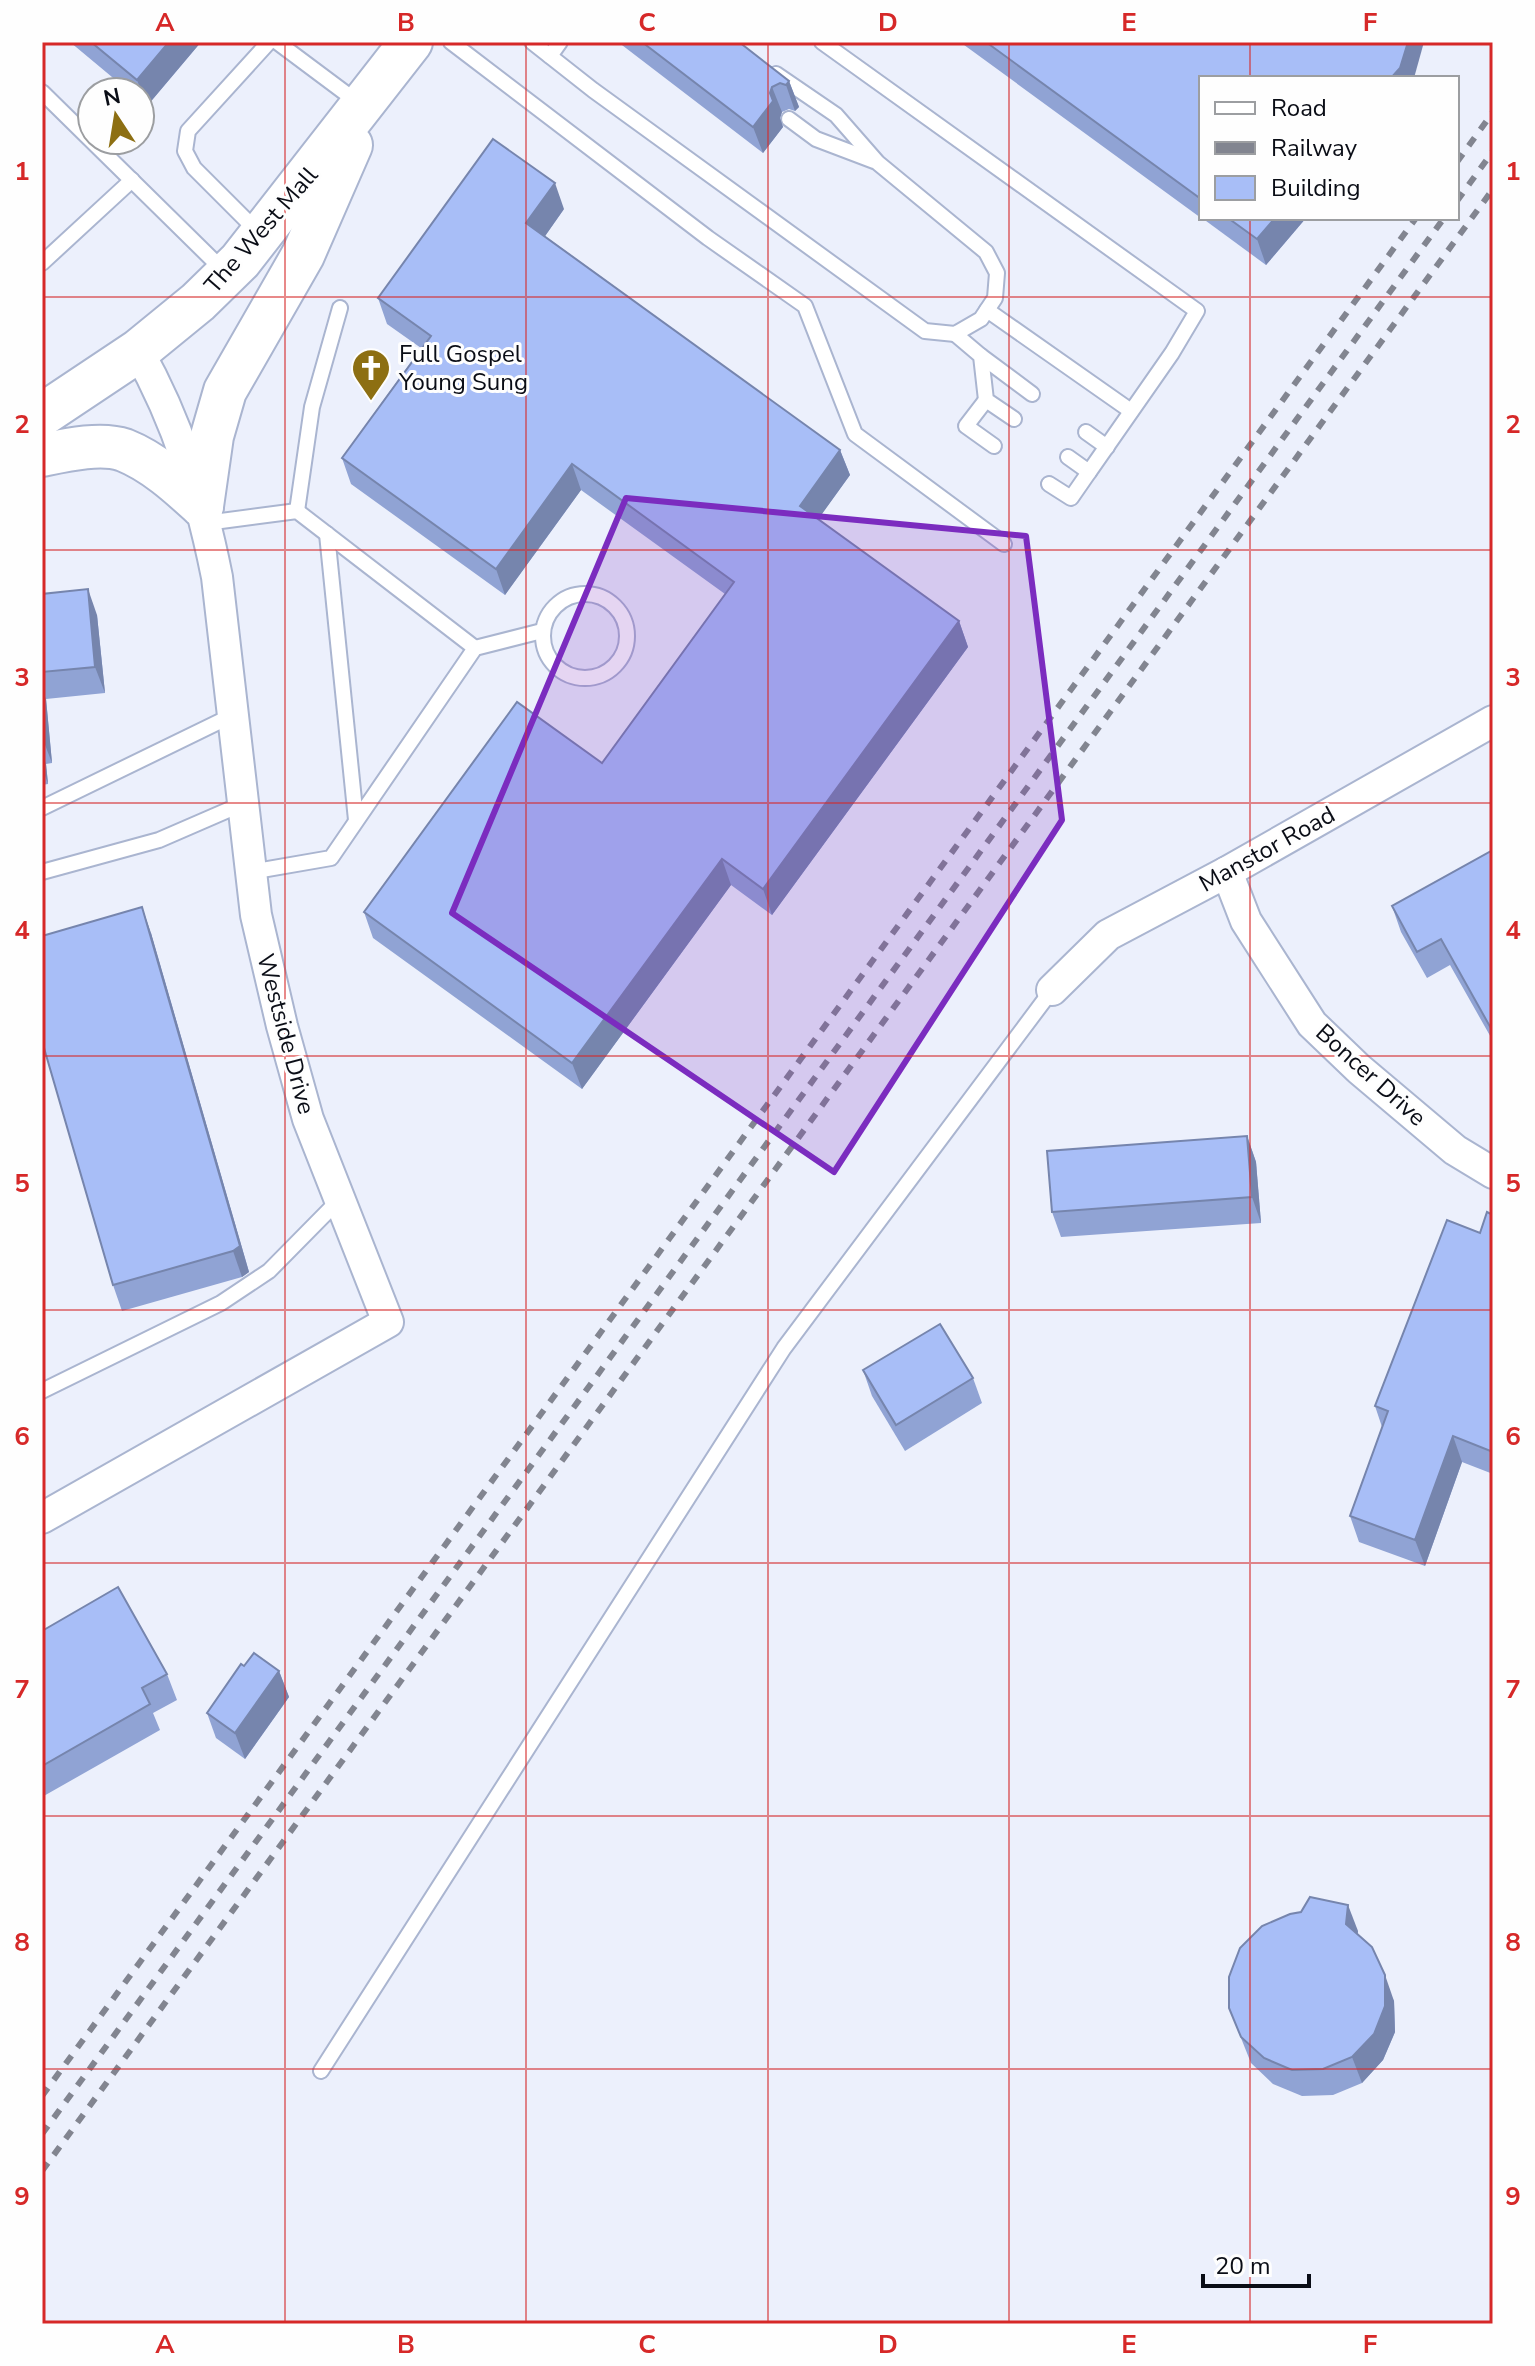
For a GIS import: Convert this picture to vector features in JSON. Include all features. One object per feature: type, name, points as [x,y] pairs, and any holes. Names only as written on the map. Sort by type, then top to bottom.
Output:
[{"type":"main road","name":"The West Mall","points":[[42,415],[138,351],[227,274],[368,101],[411,42]]},
{"type":"main road","points":[[204,515],[212,436],[225,391],[303,255],[368,101]]},
{"type":"main road","points":[[42,455],[79,447],[123,450],[171,478],[204,515]]},
{"type":"street","name":"Westside Drive","points":[[42,1518],[388,1322],[308,1119],[282,1026],[256,915],[217,577],[204,515],[191,469],[159,388],[138,351]]},
{"type":"street","name":"Manstor Road","points":[[1052,990],[1108,935],[1227,872],[1493,721]]},
{"type":"street","name":"Boncer Drive","points":[[1227,872],[1246,921],[1312,1024],[1359,1069],[1455,1150],[1493,1173]]},
{"type":"lane","points":[[261,235],[194,168],[185,151],[188,131],[269,42]]},
{"type":"lane","points":[[277,42],[368,101]]},
{"type":"lane","points":[[451,42],[708,238],[805,306],[855,434],[1004,544]]},
{"type":"lane","points":[[532,42],[605,99],[925,331],[955,334],[1032,394]]},
{"type":"lane","points":[[550,56],[560,42]]},
{"type":"lane","points":[[822,42],[1197,311],[1172,353],[1071,498],[1049,484]]},
{"type":"lane","points":[[765,66],[836,115],[878,163],[986,252],[997,273],[995,298],[981,319],[955,334]]},
{"type":"lane","points":[[42,92],[227,274]]},
{"type":"lane","points":[[789,119],[816,139],[878,163]]},
{"type":"lane","points":[[42,263],[132,180]]},
{"type":"lane","points":[[297,511],[312,407],[340,308]]},
{"type":"lane","points":[[987,310],[1131,411]]},
{"type":"lane","points":[[981,356],[986,400],[966,426],[994,446]]},
{"type":"lane","points":[[986,400],[1014,419]]},
{"type":"lane","points":[[1086,432],[1107,447]]},
{"type":"lane","points":[[1068,457],[1089,472]]},
{"type":"lane","points":[[204,515],[297,511],[475,648]]},
{"type":"lane","points":[[327,534],[356,820]]},
{"type":"lane","points":[[594,594],[607,600],[625,622],[625,650],[608,671],[582,679],[556,668],[548,658],[542,631],[546,617],[566,597],[594,594]]},
{"type":"lane","points":[[251,872],[331,858],[475,648],[542,631]]},
{"type":"lane","points":[[42,808],[233,715]]},
{"type":"lane","points":[[42,872],[159,840],[242,804]]},
{"type":"lane","points":[[321,2071],[784,1348],[1052,990]]},
{"type":"lane","points":[[42,1391],[221,1303],[269,1271],[339,1200]]},
{"type":"highlighted area","points":[[626,498],[1026,536],[1062,820],[834,1172],[452,913]]},
{"type":"building","points":[[91,42],[169,42],[140,76],[132,76]]},
{"type":"building","points":[[642,42],[739,42],[789,81],[786,85],[780,83],[772,87],[770,93],[773,101],[753,127]]},
{"type":"building","points":[[986,42],[1408,42],[1400,68],[1393,76],[1199,76],[1199,198]]},
{"type":"building","points":[[493,139],[555,183],[526,223],[840,450],[800,506],[959,621],[763,889],[722,859],[572,1063],[364,912],[517,702],[602,763],[734,582],[572,464],[496,569],[342,458],[431,336],[378,298]]},
{"type":"building","points":[[1231,220],[1273,220],[1257,239]]},
{"type":"building","points":[[88,589],[95,667],[42,672],[42,594]]},
{"type":"building","points":[[1493,850],[1493,1032],[1441,939],[1417,952],[1392,906]]},
{"type":"building","points":[[142,907],[240,1246],[233,1251],[113,1285],[42,1041],[42,936]]},
{"type":"building","points":[[1247,1136],[1252,1197],[1052,1212],[1047,1151]]},
{"type":"building","points":[[1487,1212],[1493,1215],[1493,1452],[1453,1436],[1415,1540],[1350,1516],[1388,1411],[1375,1406],[1447,1220],[1480,1233]]},
{"type":"building","points":[[940,1324],[973,1378],[896,1425],[863,1370]]},
{"type":"building","points":[[118,1587],[167,1674],[142,1688],[150,1704],[42,1766],[42,1631]]},
{"type":"building","points":[[254,1653],[279,1671],[235,1733],[207,1713],[241,1664],[244,1666]]},
{"type":"building","points":[[1310,1897],[1348,1905],[1346,1924],[1372,1947],[1385,1975],[1385,2006],[1374,2034],[1352,2057],[1323,2069],[1292,2070],[1264,2058],[1241,2037],[1229,2008],[1229,1977],[1240,1948],[1262,1926],[1301,1912]]},
{"type":"railway","points":[[1459,159],[1493,112]]},
{"type":"railway","points":[[1459,198],[1493,151]]},
{"type":"railway","points":[[42,2171],[1493,189]]},
{"type":"railway","points":[[42,2096],[1415,220]]},
{"type":"railway","points":[[42,2134],[1443,220]]},
{"type":"place","name":"Full Gospel Young Sung","points":[[371,402]]}]
